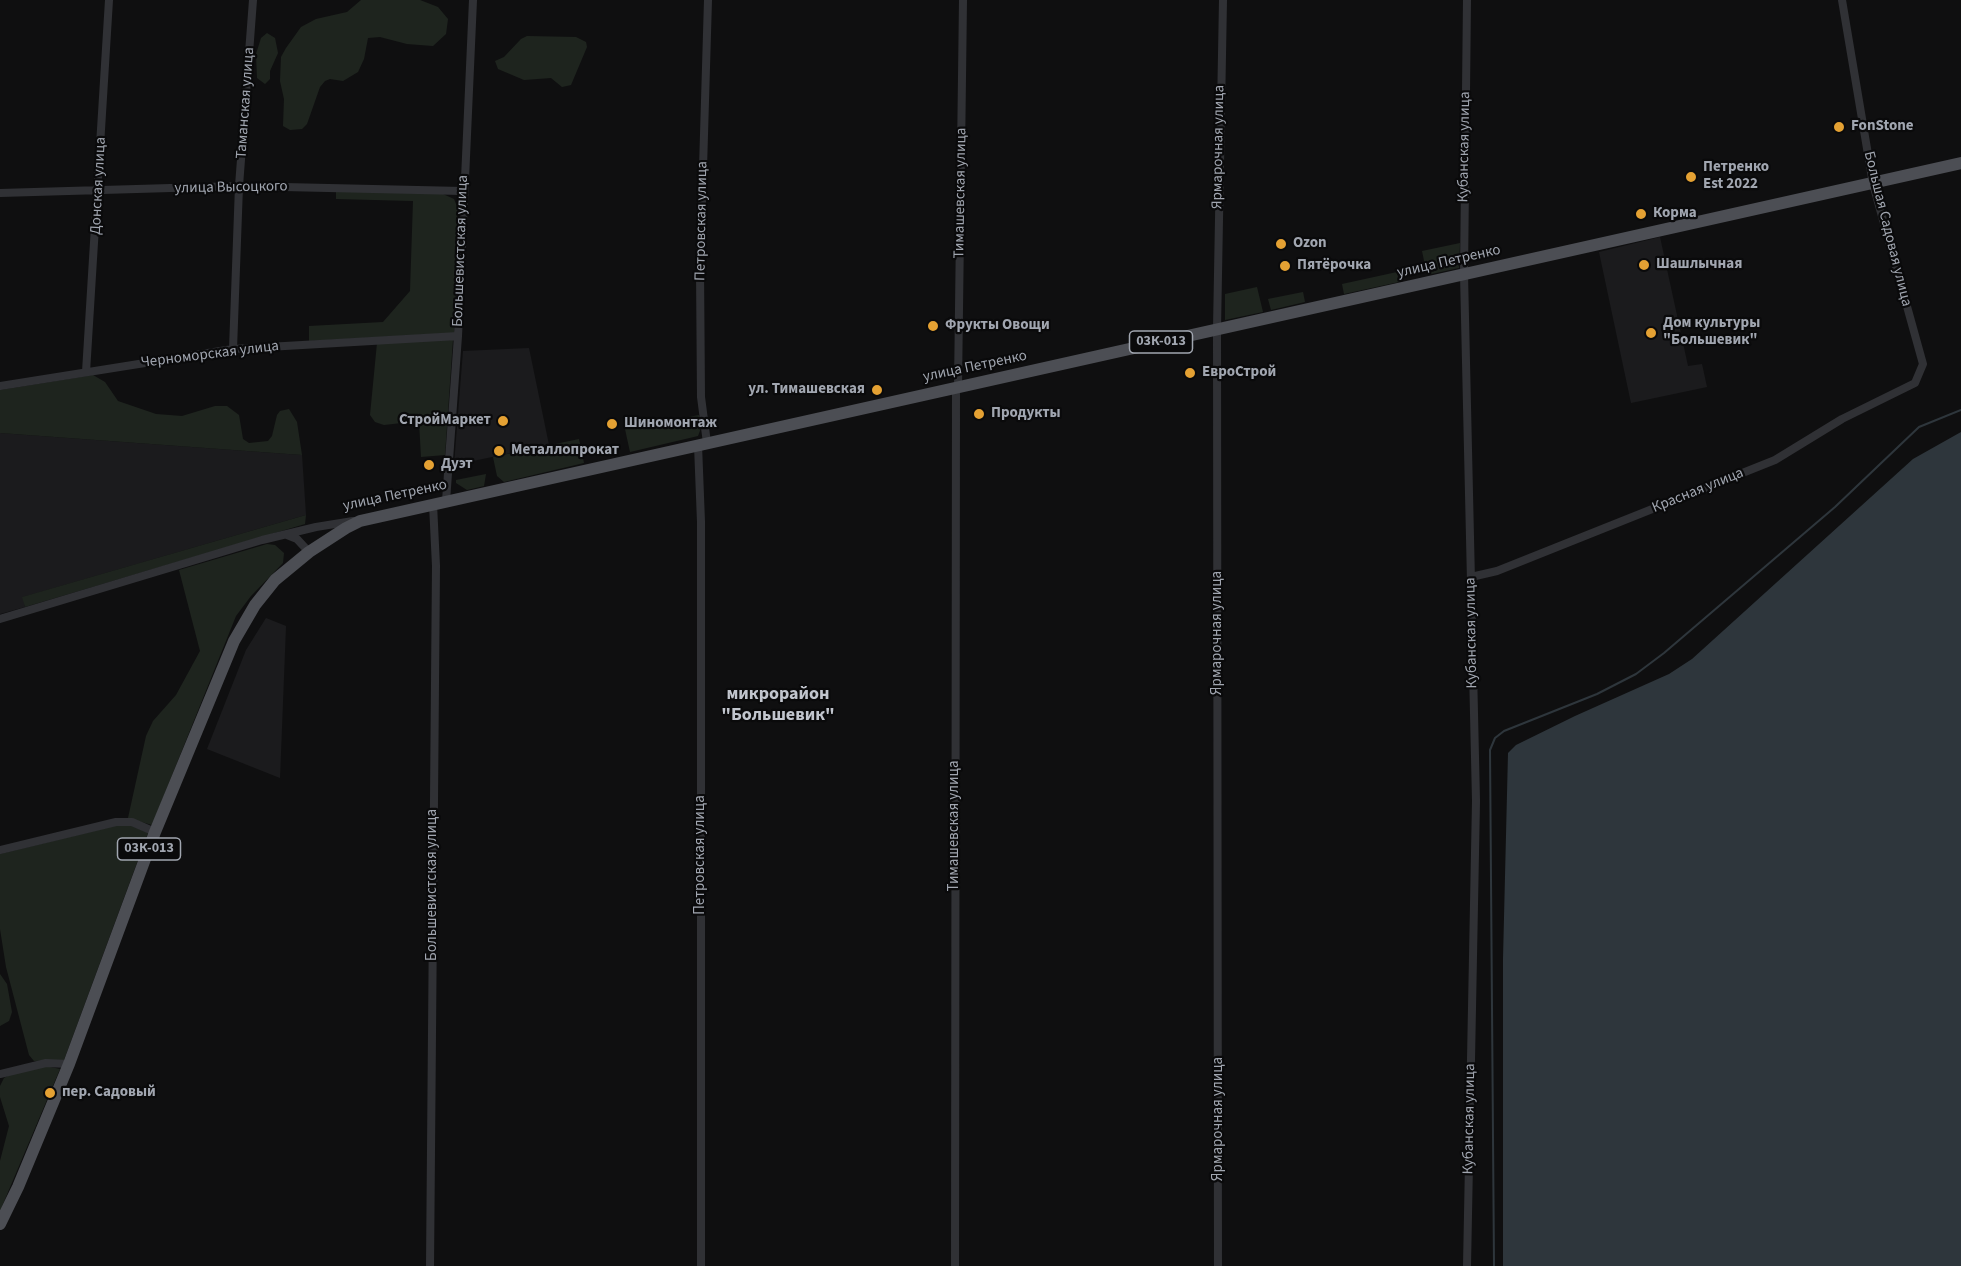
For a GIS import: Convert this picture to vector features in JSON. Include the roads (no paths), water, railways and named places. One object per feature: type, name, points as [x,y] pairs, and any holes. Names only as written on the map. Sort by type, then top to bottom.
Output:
[{"type":"main road","name":"улица Петренко","points":[[360,521],[957,386],[1961,164]]},
{"type":"main road","name":"03К-013","points":[[0,1224],[18,1187],[69,1064],[204,707],[239,632],[266,590],[285,570],[309,552],[360,521]]},
{"type":"street","name":"Донская улица","points":[[86,372],[110,0]]},
{"type":"street","name":"Таманская улица","points":[[233,349],[239,186],[253,0]]},
{"type":"street","name":"Большевистская улица","points":[[430,1266],[436,578],[440,503],[458,336],[462,191],[473,0]]},
{"type":"street","name":"Петровская улица","points":[[701,1266],[701,522],[703,443],[700,397],[700,269],[708,0]]},
{"type":"street","name":"Тимашевская улица","points":[[955,1266],[957,386],[963,0]]},
{"type":"street","name":"Ярмарочная улица","points":[[1218,1266],[1217,329],[1223,0]]},
{"type":"street","name":"Кубанская улица","points":[[1467,0],[1464,274],[1476,801],[1467,1266]]},
{"type":"street","name":"Большая Садовая улица","points":[[1842,0],[1873,184],[1923,364],[1916,383]]},
{"type":"street","name":"улица Высоцкого","points":[[0,193],[239,186],[462,191]]},
{"type":"street","name":"Черноморская улица","points":[[0,386],[233,349],[458,336]]},
{"type":"street","name":"Красная улица","points":[[1471,577],[1497,571],[1775,460],[1842,419],[1916,383]]},
{"type":"street","name":"улица Петренко","points":[[0,619],[285,534],[360,521]]},
{"type":"street","points":[[285,534],[297,539],[309,552]]},
{"type":"street","points":[[0,850],[116,822],[132,822],[155,832]]},
{"type":"street","points":[[0,1074],[46,1064],[69,1064]]},
{"type":"waterway","points":[[1494,1266],[1490,750],[1495,738],[1504,731],[1597,694],[1636,674],[1664,653],[1835,507],[1919,427],[1961,410]]},
{"type":"place","name":"FonStone","points":[[1839,127]]},
{"type":"place","name":"Петренко Est 2022","points":[[1691,177]]},
{"type":"place","name":"Корма","points":[[1641,214]]},
{"type":"place","name":"Ozon","points":[[1281,244]]},
{"type":"place","name":"Шашлычная","points":[[1644,265]]},
{"type":"place","name":"Пятёрочка","points":[[1285,266]]},
{"type":"place","name":"Фрукты Овощи","points":[[933,326]]},
{"type":"place","name":"Дом культуры \"Большевик\"","points":[[1651,333]]},
{"type":"place","name":"ЕвроСтрой","points":[[1190,373]]},
{"type":"place","name":"ул. Тимашевская","points":[[877,390]]},
{"type":"place","name":"Продукты","points":[[979,414]]},
{"type":"place","name":"СтройМаркет","points":[[503,421]]},
{"type":"place","name":"Шиномонтаж","points":[[612,424]]},
{"type":"place","name":"Металлопрокат","points":[[499,451]]},
{"type":"place","name":"Дуэт","points":[[429,465]]},
{"type":"place","name":"пер. Садовый","points":[[50,1093]]},
{"type":"district","name":"микрорайон \"Большевик\"","points":[[778,705]]}]
